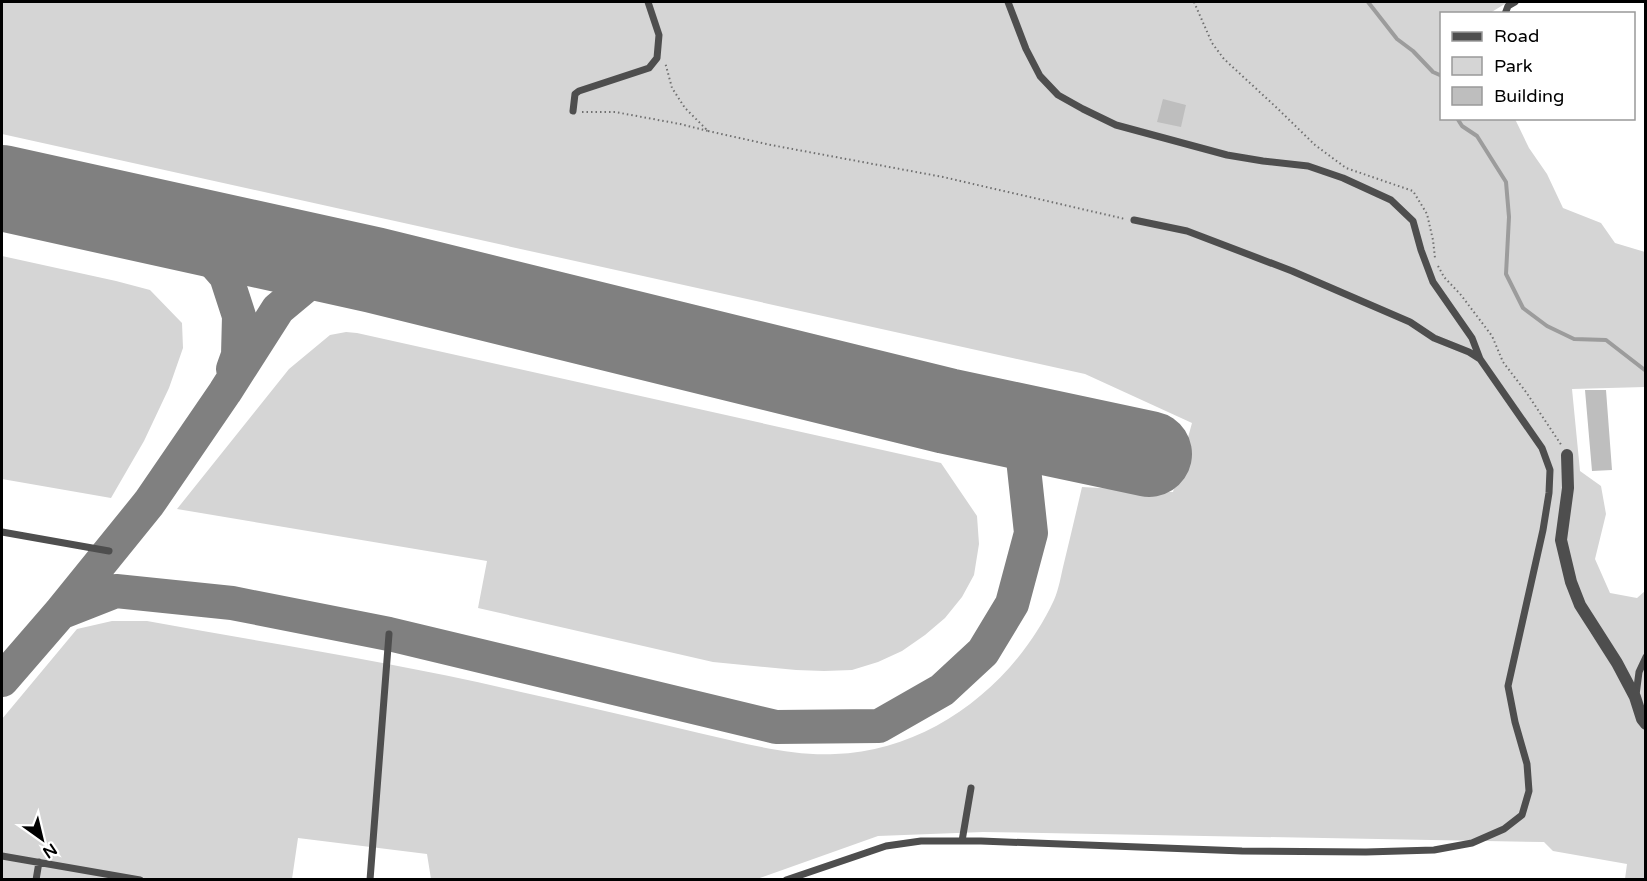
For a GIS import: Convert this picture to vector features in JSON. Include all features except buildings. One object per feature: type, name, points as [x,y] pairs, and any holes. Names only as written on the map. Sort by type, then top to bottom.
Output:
[{"type":"street","points":[[1567,455],[1568,488],[1561,540],[1571,582],[1580,605],[1617,663],[1635,697],[1642,719],[1646,724]]},
{"type":"lane","points":[[573,111],[575,94],[579,90],[649,68],[657,58],[659,35],[648,2]]},
{"type":"lane","points":[[786,879],[886,846],[921,841],[1242,851],[1434,850],[1472,843],[1504,829],[1522,815],[1529,791],[1527,764],[1508,686],[1543,530],[1550,470],[1542,448],[1480,359],[1472,338],[1433,282],[1413,222],[1391,200],[1343,178],[1308,166],[1227,155],[1116,124],[1083,109],[1058,95],[1040,76],[1026,49],[1008,2]]},
{"type":"lane","points":[[1134,220],[1187,231],[1292,271],[1410,322],[1434,338],[1480,359]]},
{"type":"lane","points":[[2,532],[109,551]]},
{"type":"lane","points":[[370,879],[389,634]]},
{"type":"lane","points":[[1635,697],[1639,672],[1646,657]]},
{"type":"lane","points":[[962,841],[971,788]]},
{"type":"lane","points":[[2,856],[140,879]]},
{"type":"lane","points":[[36,879],[39,862]]},
{"type":"path","points":[[1194,2],[1212,43],[1224,59],[1315,146],[1346,168],[1413,191],[1427,214],[1435,260],[1444,277],[1461,295],[1492,336],[1503,362],[1567,455]]},
{"type":"path","points":[[659,35],[672,88],[685,108],[708,131]]},
{"type":"path","points":[[573,111],[615,112],[680,124],[771,145],[943,177],[1089,212],[1134,220]]},
{"type":"green space","points":[[2,2],[1508,2],[1492,12],[1440,12],[1440,120],[1515,120],[1529,148],[1547,174],[1563,208],[1601,223],[1615,243],[1645,252],[1645,387],[1572,389],[1580,471],[1601,486],[1606,514],[1595,559],[1610,593],[1637,598],[1645,591],[1645,711],[1635,685],[1575,603],[1588,629],[1630,696],[1645,732],[1645,879],[1625,879],[1627,864],[1553,851],[1544,842],[983,832],[878,836],[757,879],[431,879],[427,854],[298,838],[292,879],[2,879],[2,719],[77,629],[112,621],[147,621],[428,672],[766,748],[818,754],[870,750],[904,740],[936,726],[966,707],[993,685],[1017,659],[1037,631],[1054,600],[1082,487],[1173,492],[1192,423],[1085,374],[2,134]]},
{"type":"green space","points":[[2,256],[150,290],[182,323],[183,348],[169,388],[144,441],[111,498],[2,479]]},
{"type":"green space","points":[[346,332],[941,463],[977,516],[979,544],[974,575],[962,597],[945,618],[902,651],[852,670],[796,670],[713,662],[478,608],[487,561],[177,509],[289,369],[330,335]]},
{"type":"waterway","points":[[1368,2],[1397,39],[1413,51],[1433,72],[1440,75]]},
{"type":"waterway","points":[[1458,120],[1462,126],[1477,136],[1506,182],[1509,217],[1506,274],[1523,308],[1547,326],[1574,339],[1606,340],[1646,371]]},
{"type":"taxiway","points":[[151,221],[197,243],[226,276],[239,316],[238,355],[233,369]]},
{"type":"taxiway","points":[[2,680],[60,613],[149,503],[225,392],[278,309],[308,284],[332,275],[374,270]]},
{"type":"taxiway","points":[[60,613],[116,591],[232,603],[389,634],[776,727],[879,726],[942,690],[983,652],[1012,604],[1031,533],[1023,459],[999,436],[947,411]]},
{"type":"runway","points":[[2,188],[374,270],[947,411],[1149,454]]}]
